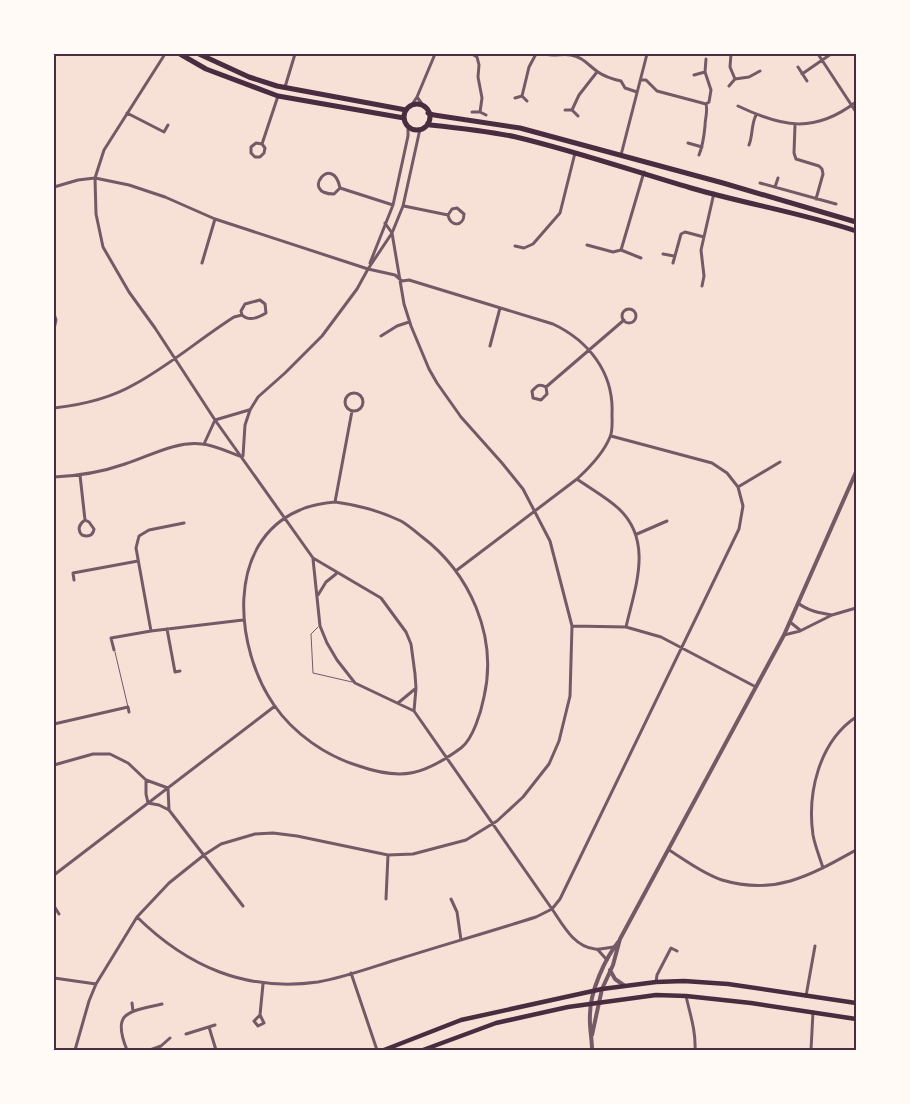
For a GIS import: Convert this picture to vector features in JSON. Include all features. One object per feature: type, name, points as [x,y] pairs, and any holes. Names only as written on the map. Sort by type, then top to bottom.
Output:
[{"type":"main road","points":[[180,54],[206,69],[278,96],[404,118]]},
{"type":"main road","points":[[199,54],[208,56],[249,77],[285,88],[408,108],[418,105],[434,115],[520,128],[723,182],[856,222]]},
{"type":"main road","points":[[408,108],[404,118],[408,127],[420,130],[428,123]]},
{"type":"main road","points":[[427,110],[428,123]]},
{"type":"main road","points":[[428,123],[430,125],[517,138],[644,172],[714,194],[785,210],[856,231]]},
{"type":"main road","points":[[384,1050],[461,1020],[602,989],[630,987],[656,982],[684,981],[728,984],[856,1003]]},
{"type":"main road","points":[[423,1050],[496,1023],[592,1003],[656,995],[686,996],[856,1019]]},
{"type":"street","points":[[165,54],[104,150],[94,178],[96,214],[104,247],[129,292],[215,420],[313,558],[381,598],[394,615],[411,644],[416,688],[414,711]]},
{"type":"street","points":[[285,88],[295,54]]},
{"type":"street","points":[[408,108],[417,97],[435,54]]},
{"type":"street","points":[[472,54],[477,57],[480,65],[478,77],[482,98],[480,112]]},
{"type":"street","points":[[522,96],[528,67],[536,54]]},
{"type":"street","points":[[546,54],[550,56],[570,54],[583,59],[597,72],[608,78],[620,81],[625,88],[637,92]]},
{"type":"street","points":[[621,156],[647,54]]},
{"type":"street","points":[[731,54],[730,67],[734,79]]},
{"type":"street","points":[[818,54],[856,112]]},
{"type":"street","points":[[802,74],[831,54]]},
{"type":"street","points":[[706,59],[705,72],[711,90],[709,102],[706,104]]},
{"type":"street","points":[[798,67],[807,81]]},
{"type":"street","points":[[729,86],[734,79],[749,77],[760,71]]},
{"type":"street","points":[[572,110],[579,95],[597,72]]},
{"type":"street","points":[[694,75],[705,72]]},
{"type":"street","points":[[641,80],[646,80],[657,91],[706,104]]},
{"type":"street","points":[[262,144],[256,143],[251,147],[251,153],[255,157],[260,157],[264,153],[265,148],[262,144],[278,96]]},
{"type":"street","points":[[515,98],[522,96]]},
{"type":"street","points":[[522,96],[527,101]]},
{"type":"street","points":[[417,97],[427,110]]},
{"type":"street","points":[[738,106],[771,121],[795,125],[809,124],[828,118],[856,102]]},
{"type":"street","points":[[699,155],[705,137],[708,110],[706,104]]},
{"type":"street","points":[[564,110],[572,110],[578,116]]},
{"type":"street","points":[[472,112],[480,112],[486,115]]},
{"type":"street","points":[[128,113],[164,132],[168,125]]},
{"type":"street","points":[[749,145],[752,124],[756,115]]},
{"type":"street","points":[[795,125],[794,153],[796,159],[819,166],[822,169],[823,174],[816,199]]},
{"type":"street","points":[[368,268],[392,205],[408,136],[408,127]]},
{"type":"street","points":[[243,457],[245,425],[250,410],[258,398],[322,336],[357,289],[368,268],[392,233],[403,206],[420,130]]},
{"type":"street","points":[[688,143],[702,147]]},
{"type":"street","points":[[515,246],[524,248],[533,244],[560,213],[575,153]]},
{"type":"street","points":[[621,250],[644,172]]},
{"type":"street","points":[[328,173],[334,175],[338,180],[340,188],[334,194],[327,194],[321,191],[318,186],[319,180],[328,173]]},
{"type":"street","points":[[54,187],[78,180],[94,178],[130,185],[215,219],[368,268],[395,274],[402,280],[409,280],[559,327],[575,337],[590,350],[604,372],[611,388],[613,405],[611,436],[590,467],[577,479],[457,570]]},
{"type":"street","points":[[775,186],[778,178]]},
{"type":"street","points":[[760,183],[836,204]]},
{"type":"street","points":[[340,188],[392,205]]},
{"type":"street","points":[[702,286],[704,276],[701,250],[714,194]]},
{"type":"street","points":[[403,206],[448,215]]},
{"type":"street","points":[[457,208],[464,214],[464,218],[458,224],[453,224],[449,220],[448,215],[452,209],[457,208]]},
{"type":"street","points":[[202,263],[215,219]]},
{"type":"street","points":[[74,1050],[96,984],[137,917],[169,883],[220,844],[236,838],[264,833],[297,836],[388,855],[413,854],[440,848],[466,840],[493,824],[508,811],[536,782],[549,764],[559,741],[570,696],[572,626],[550,540],[523,489],[461,417],[437,383],[426,363],[410,322],[399,278],[392,233],[385,223]]},
{"type":"street","points":[[673,263],[681,234],[685,232],[704,237]]},
{"type":"street","points":[[587,245],[613,252],[621,250],[641,258]]},
{"type":"street","points":[[664,254],[674,256]]},
{"type":"street","points":[[260,300],[265,304],[266,313],[262,315],[250,320],[242,315],[241,311],[245,304],[260,300]]},
{"type":"street","points":[[490,346],[500,308]]},
{"type":"street","points":[[628,309],[634,311],[636,318],[633,322],[627,323],[624,320],[622,316],[624,312],[628,309]]},
{"type":"street","points":[[54,314],[56,320],[54,329]]},
{"type":"street","points":[[54,408],[83,404],[108,396],[134,384],[225,323],[242,315]]},
{"type":"street","points":[[546,387],[624,320]]},
{"type":"street","points":[[381,336],[397,326],[410,322]]},
{"type":"street","points":[[538,385],[546,387],[547,394],[541,400],[533,398],[532,391],[538,385]]},
{"type":"street","points":[[356,393],[361,396],[363,402],[361,408],[352,411],[347,408],[345,402],[347,396],[356,393]]},
{"type":"street","points":[[204,444],[215,420],[250,410]]},
{"type":"street","points":[[335,502],[352,411]]},
{"type":"street","points":[[137,917],[153,933],[202,965],[230,977],[263,984],[319,982],[540,916],[552,909],[560,899],[739,529],[743,506],[738,487],[727,474],[712,463],[611,436]]},
{"type":"street","points":[[54,477],[80,476],[124,465],[172,446],[204,444],[243,457]]},
{"type":"street","points":[[738,487],[780,462]]},
{"type":"street","points":[[592,1035],[602,989],[620,939],[784,635],[856,472]]},
{"type":"street","points":[[80,476],[85,520],[94,529],[92,535],[82,535],[79,530],[79,526],[85,520]]},
{"type":"street","points":[[577,479],[618,508],[637,534],[640,560],[626,627]]},
{"type":"street","points":[[335,502],[369,508],[403,522],[432,544],[457,570],[478,611],[484,634],[487,669],[484,698],[475,725],[464,745],[447,758],[413,773],[387,774],[343,762],[308,739],[274,706],[258,676],[247,644],[243,620],[244,602],[252,559],[266,536],[285,519],[305,508],[335,502]]},
{"type":"street","points":[[637,534],[667,521]]},
{"type":"street","points":[[152,631],[136,548],[139,536],[150,530],[184,523]]},
{"type":"street","points":[[313,558],[320,626],[327,643],[355,682],[414,711],[575,940],[587,948],[616,948]]},
{"type":"street","points":[[74,580],[73,573],[138,561]]},
{"type":"street","points":[[318,595],[326,582],[336,573]]},
{"type":"street","points":[[798,603],[816,612],[832,615]]},
{"type":"street","points":[[784,635],[800,630],[832,615],[856,608]]},
{"type":"street","points":[[114,650],[111,638],[243,620]]},
{"type":"street","points":[[790,622],[800,630]]},
{"type":"street","points":[[572,626],[626,627],[661,637],[756,687]]},
{"type":"street","points":[[167,629],[175,672],[180,670]]},
{"type":"street","points":[[398,703],[416,688]]},
{"type":"street","points":[[54,875],[274,706]]},
{"type":"street","points":[[54,724],[128,709]]},
{"type":"street","points":[[823,868],[812,829],[811,805],[815,779],[825,753],[840,731],[856,717]]},
{"type":"street","points":[[54,765],[93,754],[110,754],[128,763],[146,780],[168,788]]},
{"type":"street","points":[[146,780],[148,803]]},
{"type":"street","points":[[168,788],[169,810]]},
{"type":"street","points":[[148,803],[159,805],[169,810],[243,906]]},
{"type":"street","points":[[669,850],[722,880],[756,886],[794,882],[856,850]]},
{"type":"street","points":[[386,899],[388,855]]},
{"type":"street","points":[[451,899],[457,912],[461,940]]},
{"type":"street","points":[[54,906],[60,914]]},
{"type":"street","points":[[806,996],[815,946]]},
{"type":"street","points":[[592,1050],[590,1017],[594,992],[607,960],[616,948]]},
{"type":"street","points":[[656,982],[656,976],[671,948],[677,951]]},
{"type":"street","points":[[597,949],[607,960]]},
{"type":"street","points":[[610,970],[618,983],[630,987]]},
{"type":"street","points":[[351,973],[376,1050]]},
{"type":"street","points":[[54,978],[96,984]]},
{"type":"street","points":[[260,1014],[263,984]]},
{"type":"street","points":[[686,996],[692,1018],[695,1050]]},
{"type":"street","points":[[132,1003],[132,1012]]},
{"type":"street","points":[[127,1050],[120,1034],[122,1020],[126,1014],[162,1004]]},
{"type":"street","points":[[811,1050],[813,1012]]},
{"type":"street","points":[[186,1034],[215,1025]]},
{"type":"street","points":[[209,1027],[216,1050]]},
{"type":"street","points":[[150,1050],[161,1046],[170,1038]]},
{"type":"lane","points":[[320,626],[311,634],[313,673],[355,682]]},
{"type":"lane","points":[[114,650],[128,709]]}]
